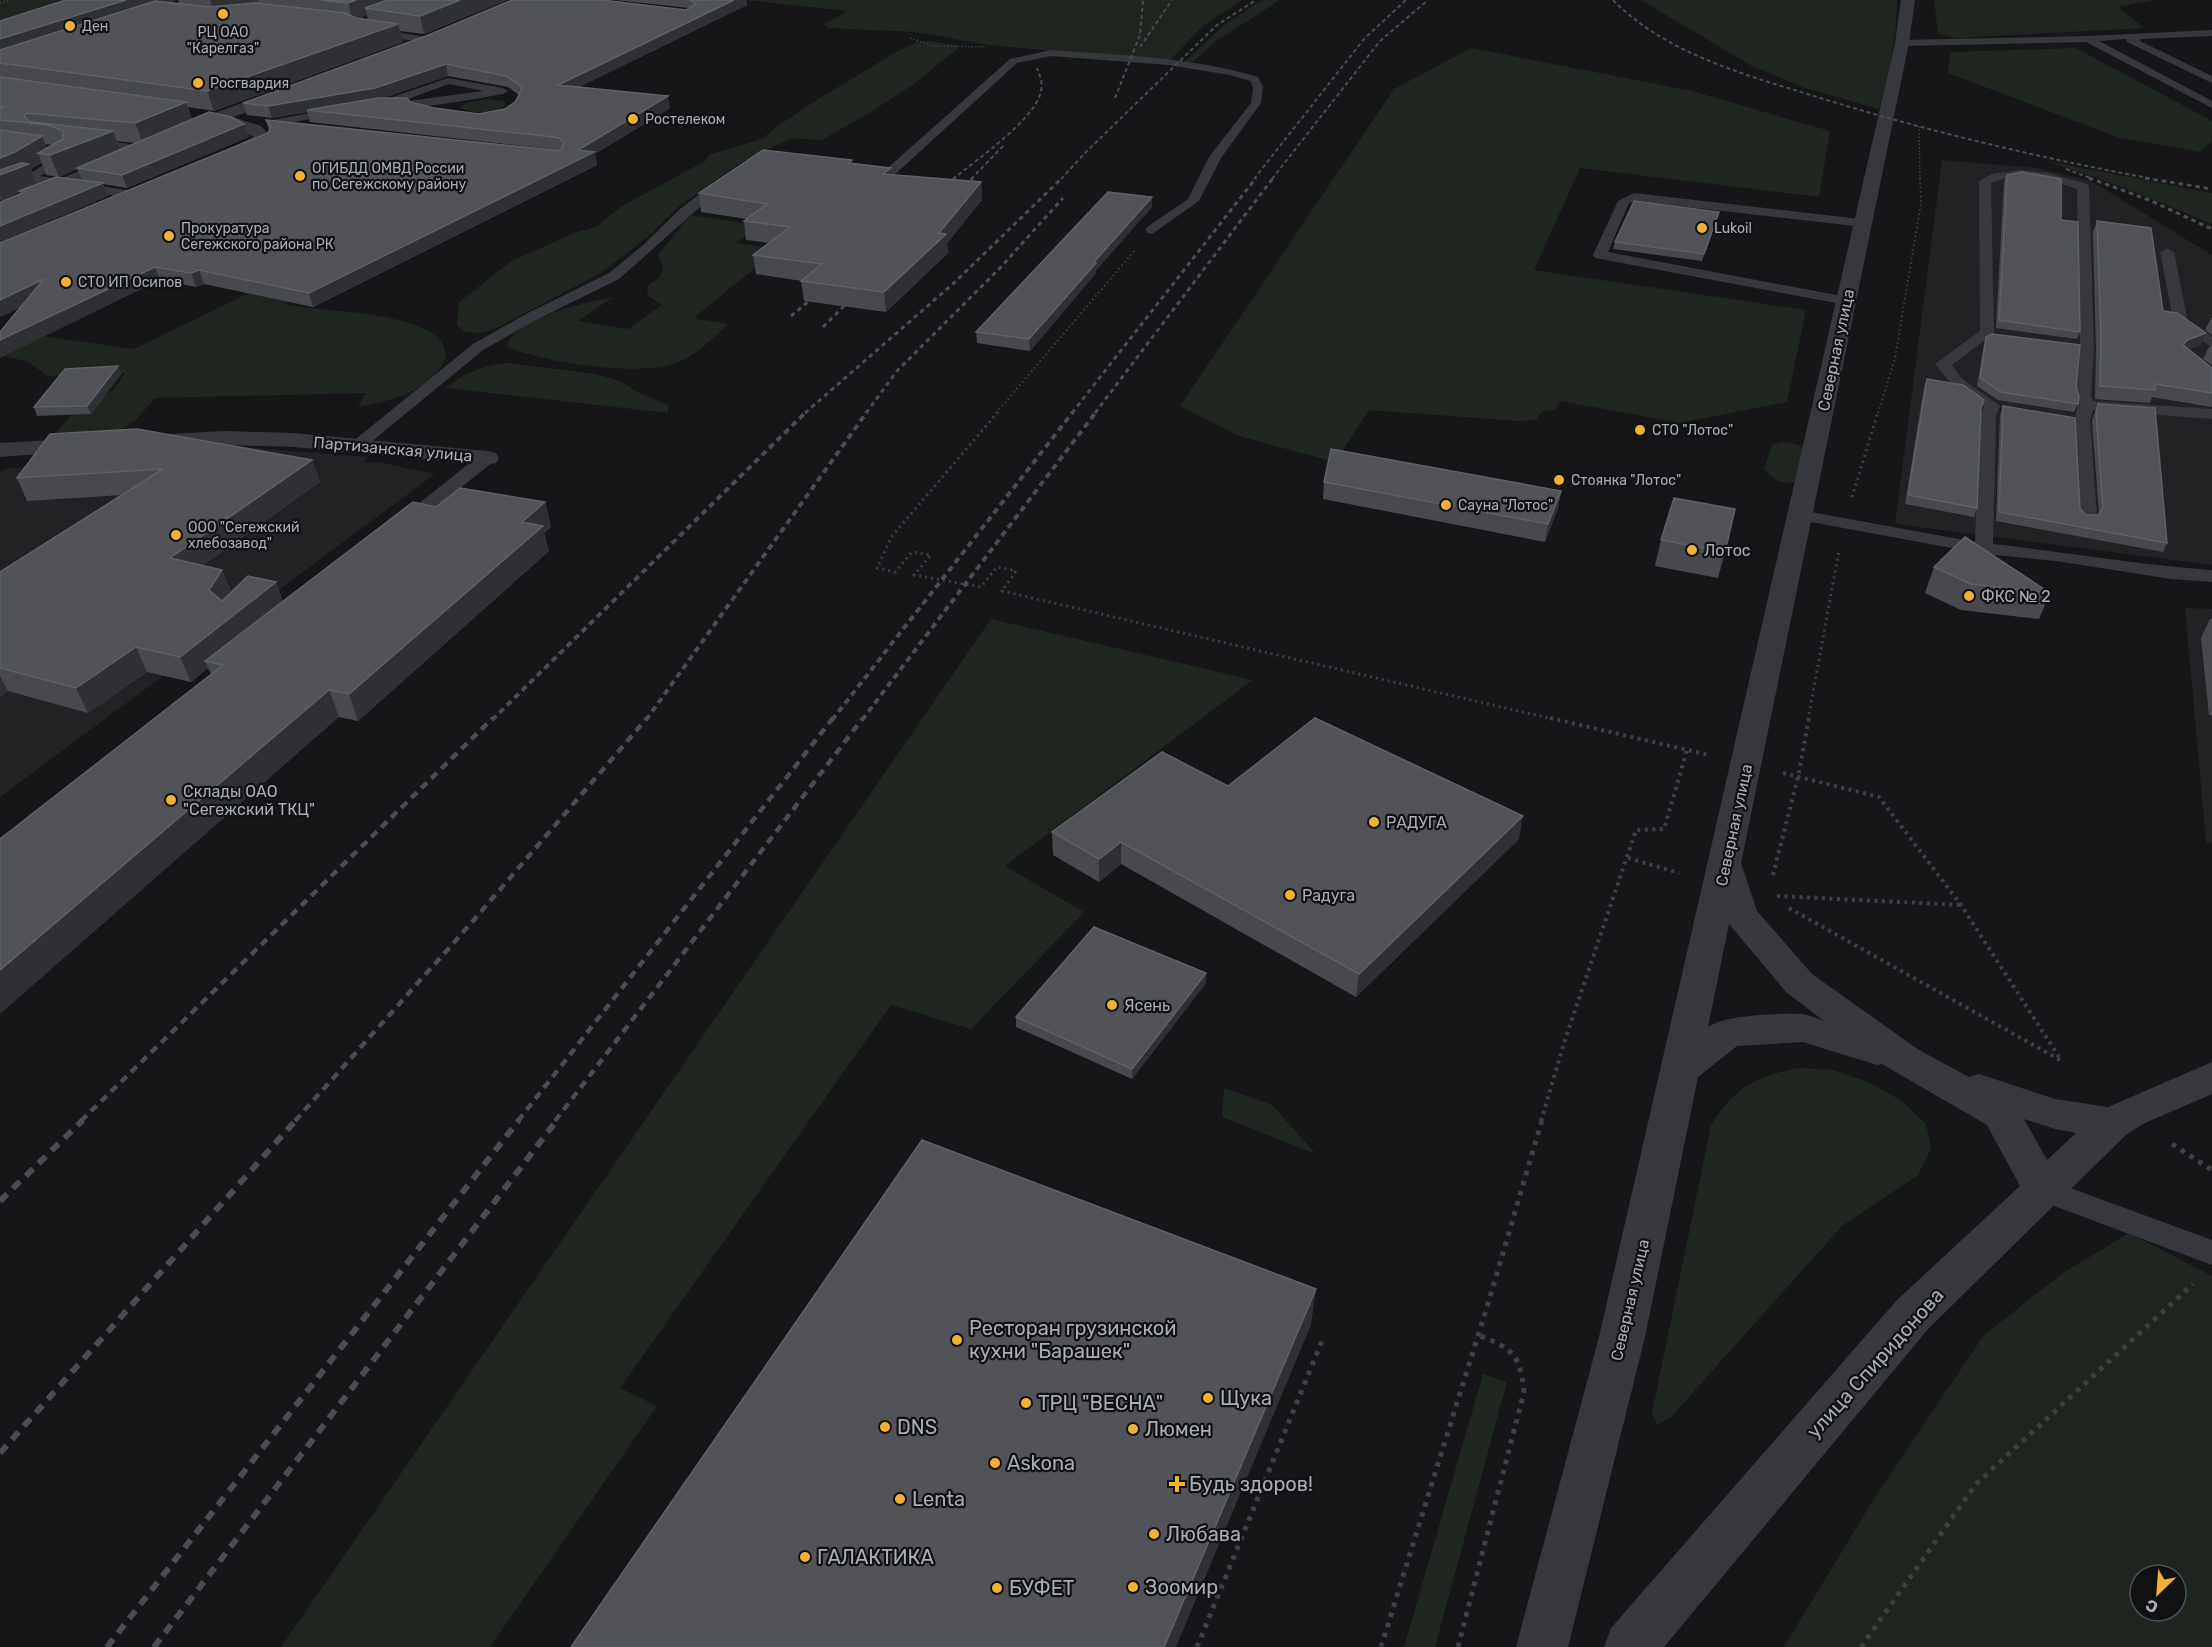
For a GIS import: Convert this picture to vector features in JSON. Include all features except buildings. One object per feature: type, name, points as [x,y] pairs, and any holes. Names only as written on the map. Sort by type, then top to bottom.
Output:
[{"type":"street","name":"Северная улица","points":[[1542,1647],[1622,1337],[1902,43],[1908,0]]},
{"type":"street","points":[[395,53],[434,38]]},
{"type":"street","points":[[208,119],[305,85]]},
{"type":"street","points":[[208,119],[331,130]]},
{"type":"street","points":[[208,119],[248,126],[265,139],[215,161]]},
{"type":"street","points":[[99,209],[137,193]]},
{"type":"street","name":"Партизанская улица","points":[[0,450],[225,438],[358,445],[487,458]]},
{"type":"street","points":[[1725,864],[1741,915],[1799,983],[1905,1060],[2001,1114],[2043,1190]]},
{"type":"street","points":[[1681,1069],[1728,1032],[1803,1028],[1905,1060],[2016,1102],[2055,1114],[2113,1123]]},
{"type":"street","name":"улица Спиридонова","points":[[1630,1647],[1913,1314],[2113,1123],[2131,1112],[2212,1077]]},
{"type":"lane","points":[[361,31],[434,38]]},
{"type":"lane","points":[[1902,43],[2212,35]]},
{"type":"lane","points":[[2212,35],[2130,40],[2212,80]]},
{"type":"lane","points":[[2088,39],[2212,105]]},
{"type":"lane","points":[[871,169],[889,173],[1014,61],[1045,54],[1168,62],[1254,79],[1258,87],[1256,103],[1215,157],[1193,201],[1152,230]]},
{"type":"lane","points":[[272,123],[357,107],[408,105],[507,93],[448,81],[381,105]]},
{"type":"lane","points":[[381,105],[440,114]]},
{"type":"lane","points":[[0,207],[151,147],[78,141]]},
{"type":"lane","points":[[0,144],[57,152],[66,156],[25,179],[137,193]]},
{"type":"lane","points":[[358,445],[478,347],[531,316],[614,276],[647,249],[684,212],[735,171]]},
{"type":"lane","points":[[1984,549],[1988,416],[1998,407],[1957,382],[1943,364],[1992,334],[1985,181],[1996,174],[2064,180],[2083,188],[2081,347],[2083,394],[2080,415],[2088,517]]},
{"type":"lane","points":[[1846,301],[1600,255],[1624,201],[1634,197],[1863,223]]},
{"type":"lane","points":[[2167,252],[2181,324],[2212,343]]},
{"type":"lane","points":[[2195,355],[2212,349]]},
{"type":"lane","points":[[2080,415],[2212,414]]},
{"type":"lane","name":"Партизанская улица","points":[[389,536],[487,458]]},
{"type":"lane","points":[[1800,515],[1984,549],[2056,556],[2171,573],[2212,576]]},
{"type":"lane","points":[[2043,1190],[2212,1253]]},
{"type":"path","points":[[0,3],[10,0]]},
{"type":"path","points":[[910,38],[934,46],[986,46],[1045,54]]},
{"type":"path","points":[[1770,885],[1798,777],[1844,524],[1895,358],[1921,203],[1920,117]]},
{"type":"path","points":[[1152,230],[892,536],[877,568],[895,572],[912,552],[931,555],[914,575],[957,584],[981,587],[997,567],[1016,571],[1002,591],[1747,764],[1879,797],[1961,905],[2061,1060],[1787,907]]},
{"type":"path","points":[[1381,1647],[1478,1335],[1565,1040],[1636,830],[1664,829],[1687,750]]},
{"type":"path","points":[[1628,858],[1679,873]]},
{"type":"path","points":[[1777,902],[1767,896],[1961,905]]},
{"type":"path","points":[[2172,1144],[2212,1170]]},
{"type":"path","points":[[1861,1647],[1976,1484],[2194,1282]]},
{"type":"path","points":[[1458,1647],[1524,1392],[1522,1367],[1510,1348],[1478,1335]]},
{"type":"path","points":[[1197,1647],[1324,1336]]},
{"type":"shaded area","points":[[0,0],[92,0],[0,29]]},
{"type":"shaded area","points":[[745,0],[1242,0],[1204,25],[1168,62],[989,45],[915,32],[828,28],[824,24],[848,11]]},
{"type":"shaded area","points":[[1262,0],[1280,0],[1216,41],[1187,67],[1180,66],[1223,26]]},
{"type":"shaded area","points":[[1641,0],[1897,0],[1892,55],[1879,109],[1808,89],[1752,66]]},
{"type":"shaded area","points":[[1934,0],[2156,0],[2118,7],[2144,28],[1957,38],[1938,34]]},
{"type":"shaded area","points":[[928,41],[957,45],[957,49],[914,84],[863,117],[821,140],[791,138],[738,164],[678,207],[651,234],[601,273],[493,330],[480,333],[465,332],[457,325],[459,302],[512,261],[574,233],[596,227],[622,206],[707,160],[711,154],[762,139],[820,98],[898,51],[917,42]]},
{"type":"shaded area","points":[[1471,48],[1692,91],[1830,131],[1819,197],[1580,168],[1534,270],[1806,310],[1787,402],[1680,423],[1560,401],[1556,410],[1542,411],[1537,420],[1518,421],[1369,410],[1335,462],[1239,436],[1180,406],[1394,89]]},
{"type":"shaded area","points":[[2076,48],[2212,121],[2212,141],[2200,152],[2120,138],[1948,73],[1950,52]]},
{"type":"shaded area","points":[[487,99],[503,101],[506,105],[490,113],[478,113],[460,108],[466,103]]},
{"type":"shaded area","points":[[1942,160],[2036,168],[2091,181],[2212,255],[2212,565],[1895,524]]},
{"type":"shaded area","points":[[2046,161],[2212,193],[2212,224],[2120,186]]},
{"type":"shaded area","points":[[690,215],[760,225],[736,243],[778,249],[695,317],[728,324],[694,354],[665,366],[619,368],[568,363],[506,346],[523,327],[553,312],[570,307],[613,297],[578,321],[628,329],[662,305],[648,296],[647,286],[660,277],[663,266],[658,255]]},
{"type":"shaded area","points":[[419,236],[283,304],[393,319],[431,332],[442,343],[446,356],[437,373],[411,392],[379,403],[358,407],[366,393],[155,398],[135,421],[118,432],[54,435],[77,409],[113,390],[125,373],[47,376],[29,362],[0,355],[0,330],[134,349],[249,293]]},
{"type":"shaded area","points":[[507,363],[596,374],[620,381],[641,394],[669,405],[668,413],[446,388],[474,371]]},
{"type":"shaded area","points":[[1783,442],[1799,445],[1806,452],[1801,480],[1790,483],[1781,482],[1764,469],[1772,445]]},
{"type":"shaded area","name":"ООО \"Сегежский хлебозавод\"","points":[[214,445],[368,457],[363,463],[378,462],[435,474],[0,797],[0,474],[5,469]]},
{"type":"shaded area","points":[[2185,608],[2212,609],[2212,843],[2206,842]]},
{"type":"shaded area","points":[[991,619],[1253,680],[1005,866],[1084,912],[971,1029],[891,1005],[620,1388],[657,1406],[490,1647],[281,1647]]},
{"type":"shaded area","points":[[1799,1068],[1833,1070],[1868,1082],[1902,1101],[1926,1124],[1931,1149],[1918,1175],[1842,1226],[1671,1417],[1657,1425],[1652,1413],[1711,1125],[1729,1101],[1748,1085],[1771,1075]]},
{"type":"shaded area","points":[[1224,1088],[1272,1105],[1316,1154],[1222,1117]]},
{"type":"shaded area","points":[[2129,1233],[2212,1276],[2212,1647],[1784,1647],[1875,1497],[1984,1335],[2063,1273]]},
{"type":"shaded area","points":[[1483,1374],[1507,1382],[1435,1647],[1404,1647]]},
{"type":"railway","points":[[1115,98],[1140,35],[1143,0]]},
{"type":"railway","points":[[1140,47],[1172,0]]},
{"type":"railway","points":[[1061,179],[1217,25],[1256,0]]},
{"type":"railway","points":[[1254,179],[1364,39],[1406,0]]},
{"type":"railway","points":[[1272,179],[1380,41],[1428,0]]},
{"type":"railway","points":[[1613,0],[1657,35],[1682,49],[1735,71],[1942,132],[2026,153],[2153,179]]},
{"type":"railway","points":[[953,179],[1004,138],[1028,114],[1037,102],[1041,91],[1037,68]]},
{"type":"railway","points":[[971,179],[1005,144]]},
{"type":"railway","points":[[2066,169],[2093,179]]},
{"type":"railway","points":[[940,190],[955,178]]},
{"type":"railway","points":[[959,192],[973,178]]},
{"type":"railway","points":[[1072,413],[1256,178]]},
{"type":"railway","points":[[1095,413],[1273,178]]},
{"type":"railway","points":[[2089,178],[2149,200],[2212,229]]},
{"type":"railway","points":[[2145,178],[2212,189]]},
{"type":"railway","points":[[805,413],[955,282],[1061,179]]},
{"type":"railway","points":[[866,413],[897,371],[1000,268],[1063,198]]},
{"type":"railway","points":[[791,316],[821,291]]},
{"type":"railway","points":[[823,327],[855,295]]},
{"type":"railway","points":[[492,720],[806,412]]},
{"type":"railway","points":[[646,720],[867,412]]},
{"type":"railway","points":[[832,720],[1073,412]]},
{"type":"railway","points":[[862,720],[1096,412]]},
{"type":"railway","points":[[81,1121],[493,718]]},
{"type":"railway","points":[[295,1121],[473,921],[647,718]]},
{"type":"railway","points":[[518,1121],[833,718]]},
{"type":"railway","points":[[555,1121],[863,718]]},
{"type":"railway","points":[[0,1201],[83,1120]]},
{"type":"railway","points":[[0,1453],[296,1120]]},
{"type":"railway","points":[[107,1647],[519,1120]]},
{"type":"railway","points":[[154,1647],[557,1120]]},
{"type":"place","name":"РЦ ОАО \"Карелгаз\"","points":[[223,14]]},
{"type":"place","name":"Ден","points":[[70,26]]},
{"type":"place","name":"Росгвардия","points":[[198,83]]},
{"type":"place","name":"Ростелеком","points":[[633,119]]},
{"type":"place","name":"ОГИБДД ОМВД России по Сегежскому району","points":[[300,176]]},
{"type":"place","name":"Lukoil","points":[[1702,228]]},
{"type":"place","name":"Прокуратура Сегежского района РК","points":[[169,236]]},
{"type":"place","name":"СТО ИП Осипов","points":[[66,282]]},
{"type":"place","name":"СТО \"Лотос\"","points":[[1640,430]]},
{"type":"place","name":"Стоянка \"Лотос\"","points":[[1559,480]]},
{"type":"place","name":"Сауна \"Лотос\"","points":[[1446,505]]},
{"type":"place","name":"ООО \"Сегежский хлебозавод\"","points":[[176,535]]},
{"type":"place","name":"Лотос","points":[[1692,550]]},
{"type":"place","name":"ФКС № 2","points":[[1969,596]]},
{"type":"place","name":"Склады ОАО \"Сегежский ТКЦ\"","points":[[171,800]]},
{"type":"place","name":"РАДУГА","points":[[1374,822]]},
{"type":"place","name":"Радуга","points":[[1290,895]]},
{"type":"place","name":"Ясень","points":[[1112,1005]]},
{"type":"place","name":"Ресторан грузинской кухни \"Барашек\"","points":[[957,1340]]},
{"type":"place","name":"Щука","points":[[1208,1398]]},
{"type":"place","name":"ТРЦ \"ВЕСНА\"","points":[[1026,1403]]},
{"type":"place","name":"DNS","points":[[885,1427]]},
{"type":"place","name":"Люмен","points":[[1133,1429]]},
{"type":"place","name":"Askona","points":[[995,1463]]},
{"type":"place","name":"Будь здоров!","points":[[1177,1484]]},
{"type":"place","name":"Lenta","points":[[900,1499]]},
{"type":"place","name":"Любава","points":[[1154,1534]]},
{"type":"place","name":"ГАЛАКТИКА","points":[[805,1557]]},
{"type":"place","name":"Зоомир","points":[[1133,1587]]},
{"type":"place","name":"БУФЕТ","points":[[997,1588]]}]
